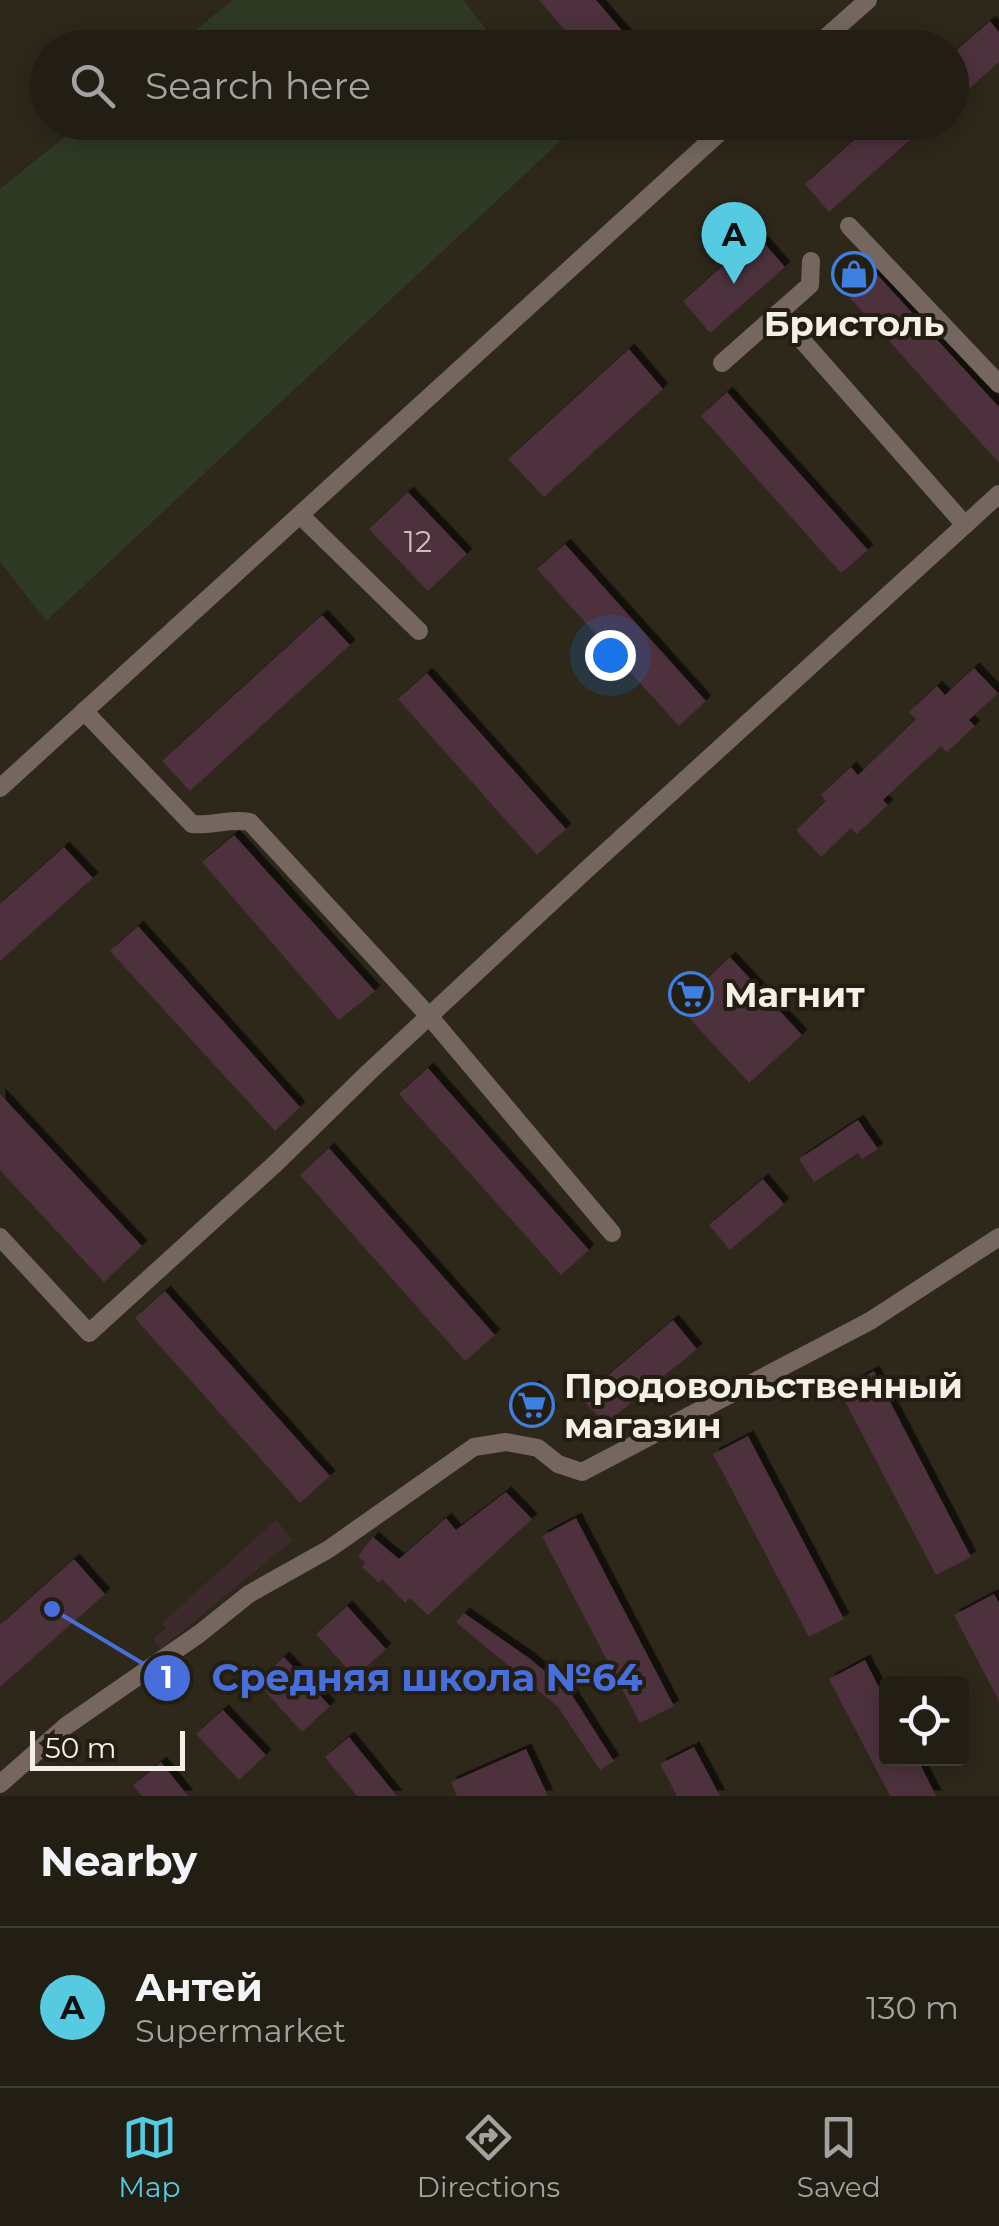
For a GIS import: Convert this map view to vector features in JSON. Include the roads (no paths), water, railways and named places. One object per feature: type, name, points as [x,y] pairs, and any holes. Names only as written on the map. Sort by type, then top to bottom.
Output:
[{"type":"street","points":[[834,30],[868,0]]},
{"type":"street","points":[[0,788],[712,140]]},
{"type":"street","points":[[848,226],[999,384]]},
{"type":"street","points":[[722,363],[810,284],[811,260]]},
{"type":"street","points":[[778,313],[965,525]]},
{"type":"street","points":[[0,1236],[89,1333],[999,494]]},
{"type":"street","points":[[300,515],[420,631]]},
{"type":"street","points":[[84,711],[192,824],[214,826],[234,819],[250,822],[429,1016],[612,1233]]},
{"type":"street","points":[[0,1784],[66,1726],[249,1594],[329,1549],[474,1447],[506,1442],[538,1448],[558,1464],[582,1472],[870,1321],[999,1238]]},
{"type":"place","name":"Бристоль","points":[[854,274]]},
{"type":"place","name":"Антей","points":[[734,284]]},
{"type":"place","name":"Магнит","points":[[691,994]]},
{"type":"place","name":"Продовольственный магазин","points":[[532,1405]]},
{"type":"place","name":"Средняя школа №64","points":[[52,1609]]}]
